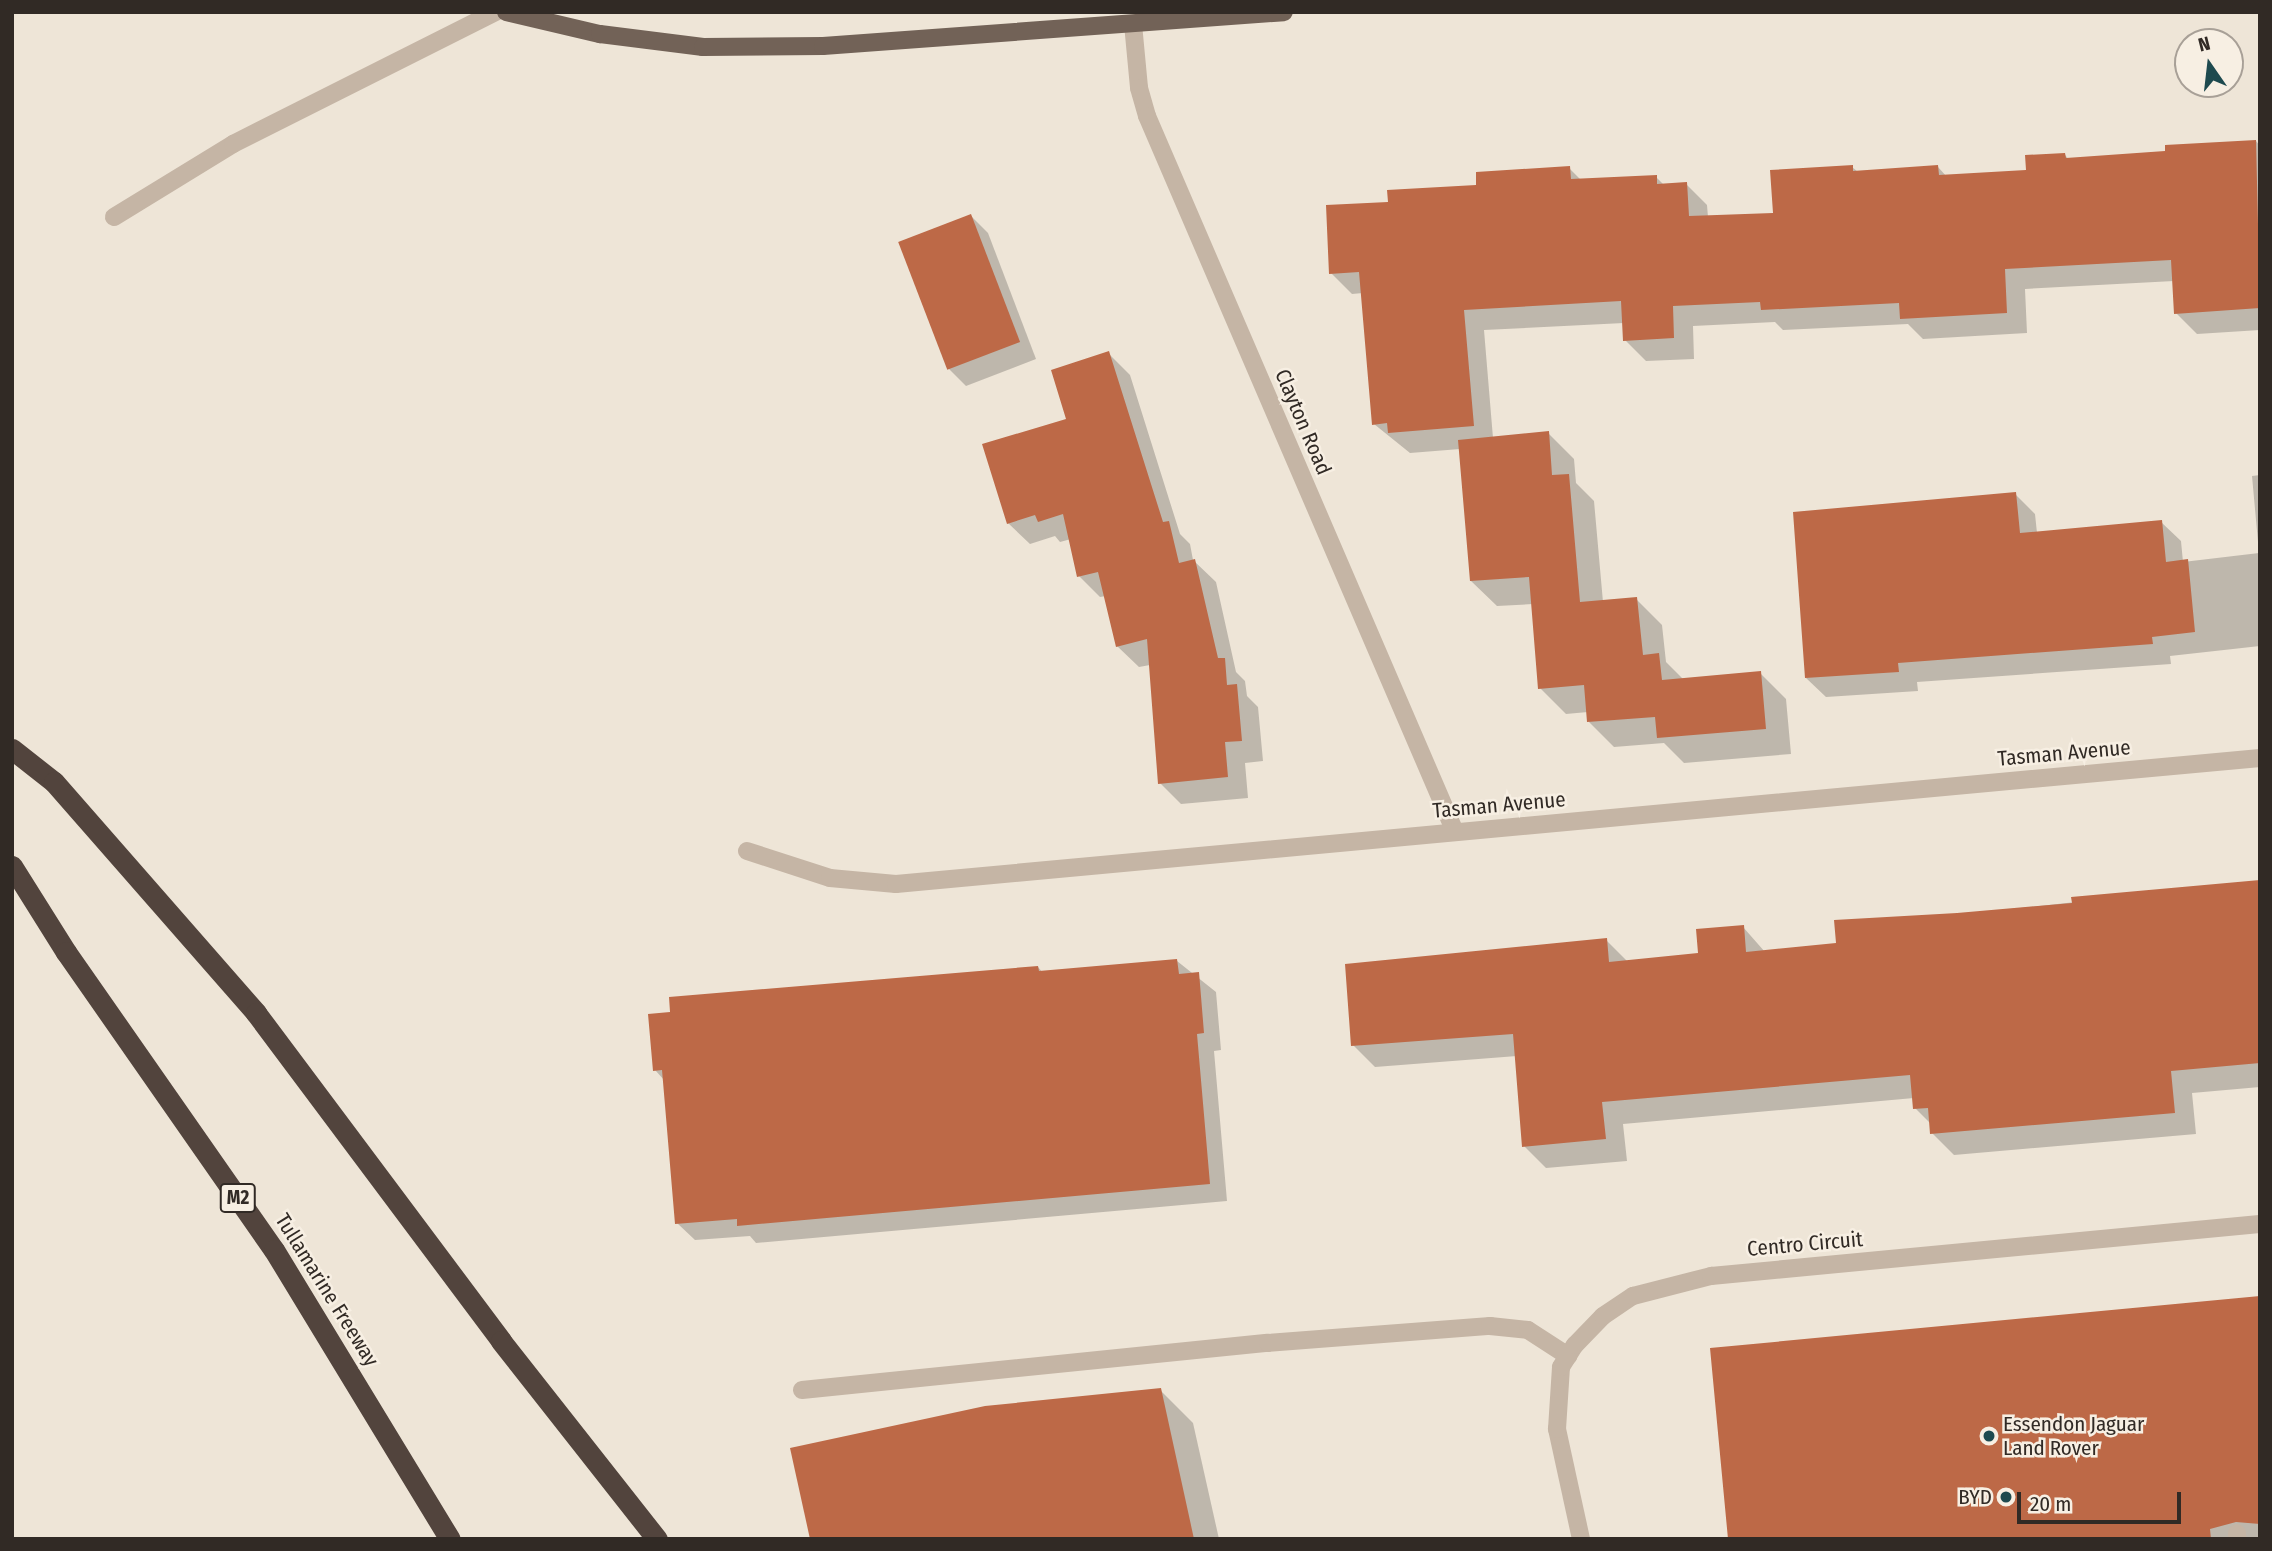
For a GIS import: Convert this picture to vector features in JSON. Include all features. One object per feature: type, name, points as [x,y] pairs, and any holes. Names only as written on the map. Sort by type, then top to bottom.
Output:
[{"type":"highway","points":[[12,749],[54,782],[256,1013],[501,1341],[657,1539]]},
{"type":"highway","name":"Tullamarine Freeway","points":[[12,866],[66,952],[274,1250],[450,1539]]},
{"type":"main road","points":[[506,12],[600,34],[703,47],[823,47],[1284,12]]},
{"type":"street","points":[[114,217],[233,144],[496,12]]},
{"type":"street","name":"Clayton Road","points":[[1133,24],[1139,88],[1147,116],[1455,832]]},
{"type":"street","name":"Tasman Avenue","points":[[747,851],[831,878],[896,884],[2260,758]]},
{"type":"street","name":"Centro Circuit","points":[[1581,1539],[1558,1429],[1561,1367],[1603,1316],[1633,1296],[1670,1283],[2260,1224]]},
{"type":"street","points":[[802,1390],[1268,1343],[1490,1326],[1528,1330],[1568,1356]]},
{"type":"building","points":[[2256,140],[2260,308],[2174,314],[2171,260],[2005,269],[2007,313],[1900,319],[1899,303],[1761,310],[1760,302],[1673,306],[1674,338],[1623,341],[1621,301],[1464,310],[1474,426],[1388,433],[1387,423],[1372,425],[1359,272],[1329,274],[1326,205],[1388,202],[1387,190],[1476,185],[1476,172],[1570,166],[1571,179],[1657,175],[1657,184],[1687,182],[1689,216],[1773,213],[1770,170],[1853,165],[1853,171],[1938,165],[1939,175],[2026,170],[2025,155],[2065,153],[2066,158],[2165,151],[2165,145]]},
{"type":"building","points":[[971,214],[1020,342],[947,370],[898,242]]},
{"type":"building","points":[[1109,351],[1163,522],[1169,521],[1179,563],[1195,559],[1218,658],[1225,658],[1227,685],[1237,684],[1242,741],[1225,742],[1228,777],[1158,784],[1147,639],[1116,647],[1098,572],[1077,577],[1063,514],[1038,522],[1035,515],[1007,524],[982,444],[1066,419],[1051,370]]},
{"type":"building","points":[[1549,431],[1552,475],[1569,474],[1580,602],[1637,597],[1643,655],[1659,653],[1662,680],[1761,671],[1766,729],[1657,738],[1655,717],[1587,722],[1584,685],[1538,689],[1529,577],[1470,581],[1458,440]]},
{"type":"building","points":[[2016,492],[2020,533],[2162,520],[2166,562],[2188,559],[2195,632],[2152,637],[2153,644],[1898,663],[1899,672],[1805,678],[1793,512]]},
{"type":"building","points":[[2260,880],[2260,1063],[2171,1071],[2175,1113],[1930,1134],[1928,1108],[1913,1109],[1910,1075],[1602,1102],[1606,1139],[1522,1147],[1513,1034],[1351,1046],[1345,964],[1607,938],[1609,962],[1698,953],[1696,929],[1744,925],[1746,952],[1836,943],[1834,920],[2072,903],[2071,897]]},
{"type":"building","points":[[1177,959],[1179,974],[1199,972],[1204,1033],[1197,1034],[1210,1184],[737,1226],[737,1219],[675,1224],[662,1070],[653,1071],[648,1014],[670,1012],[669,997],[1038,966],[1039,971]]},
{"type":"building","name":"Essendon Jaguar Land Rover","points":[[2260,1296],[2260,1524],[2236,1522],[2210,1529],[2211,1539],[1728,1539],[1710,1348]]},
{"type":"building","points":[[1161,1388],[1194,1539],[810,1539],[790,1448],[985,1406]]},
{"type":"place","name":"Essendon Jaguar Land Rover","points":[[1989,1436]]},
{"type":"place","name":"BYD","points":[[2006,1497]]}]
